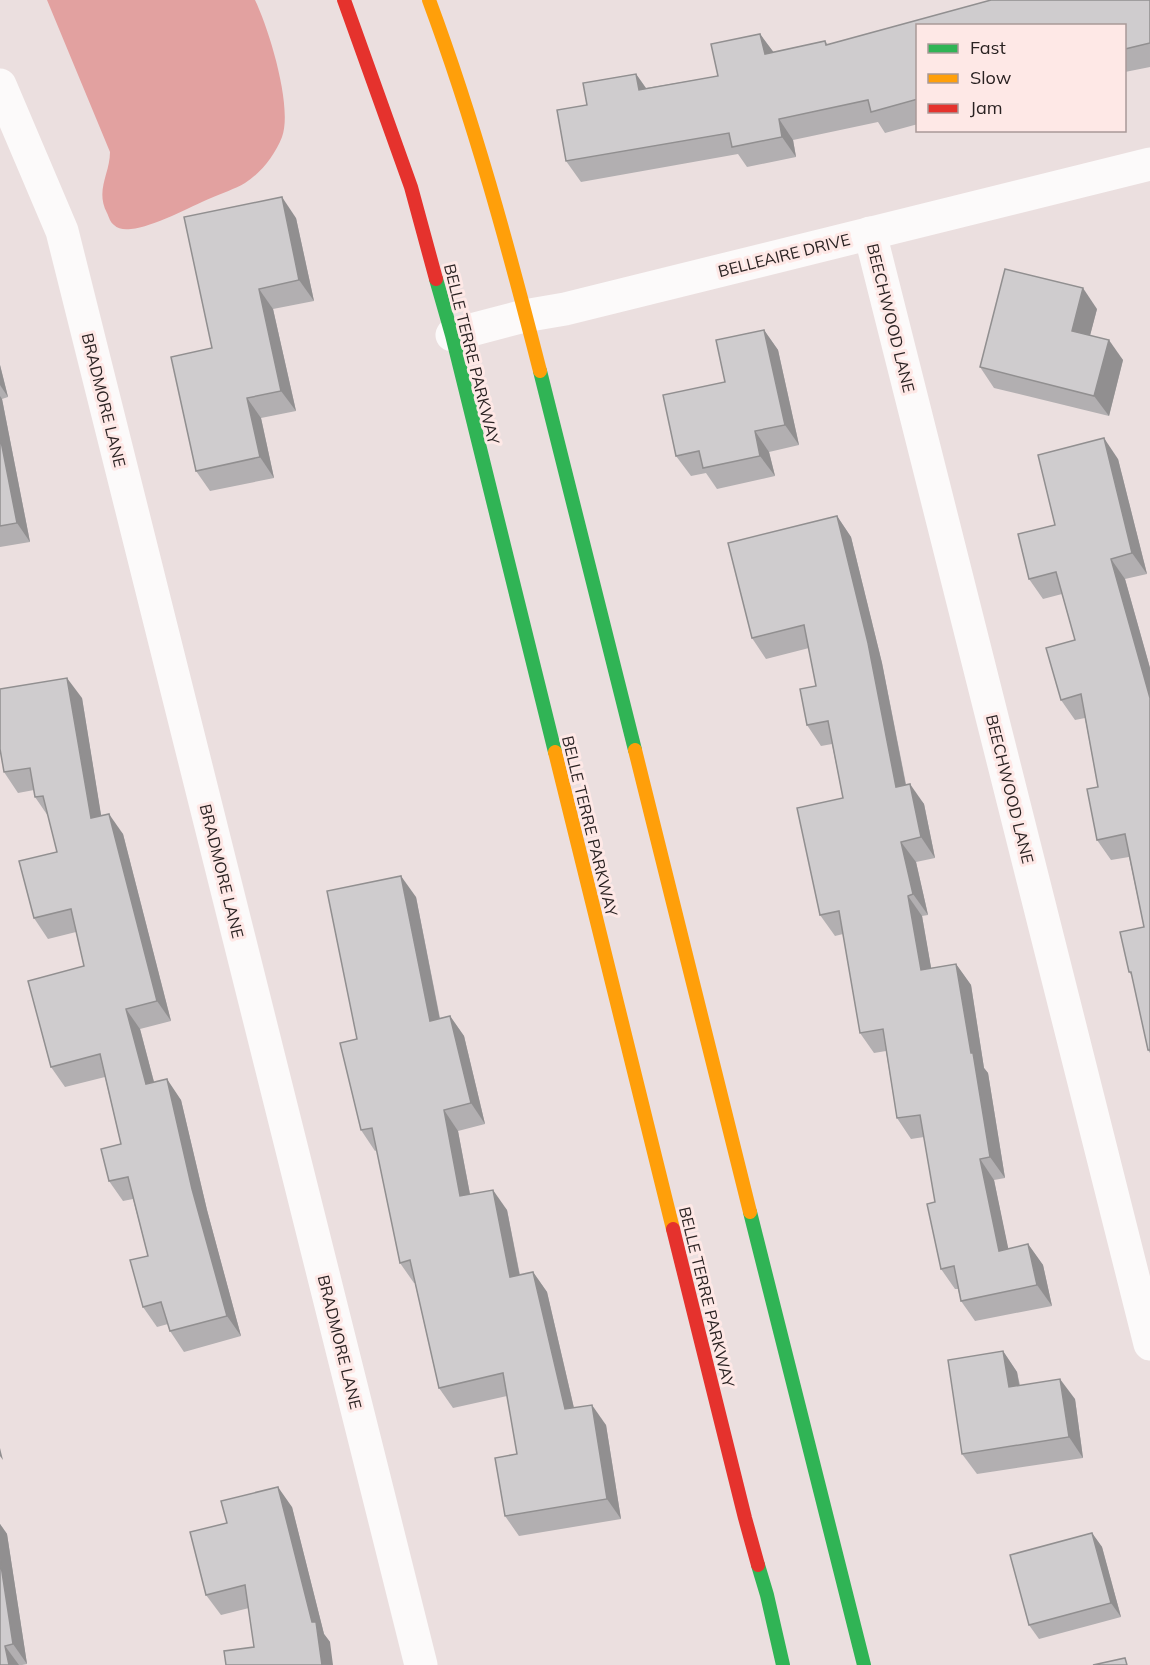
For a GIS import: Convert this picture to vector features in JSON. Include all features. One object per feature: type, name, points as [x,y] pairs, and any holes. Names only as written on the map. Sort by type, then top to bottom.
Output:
[{"type":"main road","name":"BELLE TERRE PARKWAY","points":[[344,0],[411,188],[452,335],[744,1518],[783,1665]]},
{"type":"main road","points":[[429,0],[448,50],[510,253],[864,1665]]},
{"type":"street","name":"BRADMORE LANE","points":[[0,85],[62,231],[421,1665]]},
{"type":"street","name":"BELLEAIRE DRIVE","points":[[452,335],[1150,164]]},
{"type":"street","name":"BEECHWOOD LANE","points":[[870,233],[1150,1344]]},
{"type":"shaded area","points":[[47,0],[255,0],[273,48],[284,107],[285,124],[282,137],[271,157],[257,174],[245,183],[150,225],[121,229],[113,224],[102,197],[110,152]]},
{"type":"building","points":[[991,0],[1150,0],[1150,43],[1126,49],[1126,24],[916,24],[916,100],[871,112],[868,100],[779,119],[782,137],[732,147],[729,133],[566,161],[557,110],[587,105],[583,83],[636,74],[639,90],[718,76],[711,44],[760,34],[765,54],[825,41],[826,45]]},
{"type":"building","points":[[282,197],[299,280],[259,289],[281,391],[247,398],[260,457],[196,471],[171,357],[212,348],[184,217]]},
{"type":"building","points":[[1005,269],[1083,288],[1072,331],[1109,340],[1094,396],[980,367]]},
{"type":"building","points":[[764,330],[785,425],[755,431],[760,456],[703,468],[699,451],[676,456],[663,395],[725,382],[716,340]]},
{"type":"building","points":[[0,436],[17,523],[0,526]]},
{"type":"building","points":[[1104,438],[1132,553],[1111,559],[1150,698],[1150,1050],[1148,1050],[1120,932],[1144,927],[1125,834],[1097,840],[1087,789],[1098,787],[1081,694],[1061,700],[1046,648],[1075,640],[1056,572],[1029,579],[1018,534],[1055,525],[1038,455]]},
{"type":"building","points":[[837,516],[868,643],[896,787],[910,784],[921,837],[901,842],[913,894],[908,896],[921,970],[956,964],[990,1157],[980,1159],[999,1251],[1028,1244],[1037,1285],[961,1301],[954,1266],[941,1269],[927,1204],[935,1202],[920,1115],[897,1118],[883,1029],[860,1033],[839,911],[820,915],[797,808],[843,798],[828,721],[807,725],[800,689],[816,686],[804,625],[752,638],[728,543]]},
{"type":"building","points":[[67,678],[91,818],[109,814],[157,1001],[126,1009],[146,1084],[167,1079],[192,1189],[227,1316],[170,1331],[161,1302],[143,1307],[130,1260],[148,1256],[128,1177],[109,1181],[101,1149],[121,1144],[100,1054],[51,1067],[28,981],[84,966],[71,909],[34,918],[19,861],[57,852],[43,796],[35,797],[30,768],[4,772],[0,749],[0,689]]},
{"type":"building","points":[[401,876],[430,1021],[450,1016],[471,1103],[444,1110],[460,1196],[493,1190],[510,1277],[533,1272],[565,1409],[592,1405],[607,1499],[505,1516],[495,1458],[517,1454],[503,1373],[439,1388],[410,1260],[400,1263],[372,1128],[361,1130],[340,1043],[357,1039],[327,891]]},
{"type":"building","points":[[1003,1351],[1009,1387],[1060,1379],[1069,1437],[962,1454],[948,1360]]},
{"type":"building","points":[[278,1487],[312,1622],[316,1622],[322,1665],[226,1665],[224,1651],[254,1647],[245,1585],[206,1595],[190,1532],[227,1523],[221,1501]]},
{"type":"building","points":[[1092,1533],[1111,1603],[1029,1625],[1010,1555]]},
{"type":"building","points":[[0,1559],[13,1644],[5,1646],[9,1665],[0,1665]]},
{"type":"building","points":[[1125,1658],[1127,1665],[1093,1665]]},
{"type":"traffic: fast","points":[[436,279],[452,335],[555,752]]},
{"type":"traffic: fast","points":[[540,371],[635,750]]},
{"type":"traffic: fast","points":[[750,1212],[864,1665]]},
{"type":"traffic: fast","points":[[758,1565],[783,1665]]},
{"type":"traffic: slow","points":[[429,0],[461,91],[489,184],[540,371]]},
{"type":"traffic: slow","points":[[635,750],[750,1212]]},
{"type":"traffic: slow","points":[[555,752],[673,1229]]},
{"type":"traffic: jam","points":[[344,0],[411,187],[436,279]]},
{"type":"traffic: jam","points":[[673,1229],[758,1565]]}]
